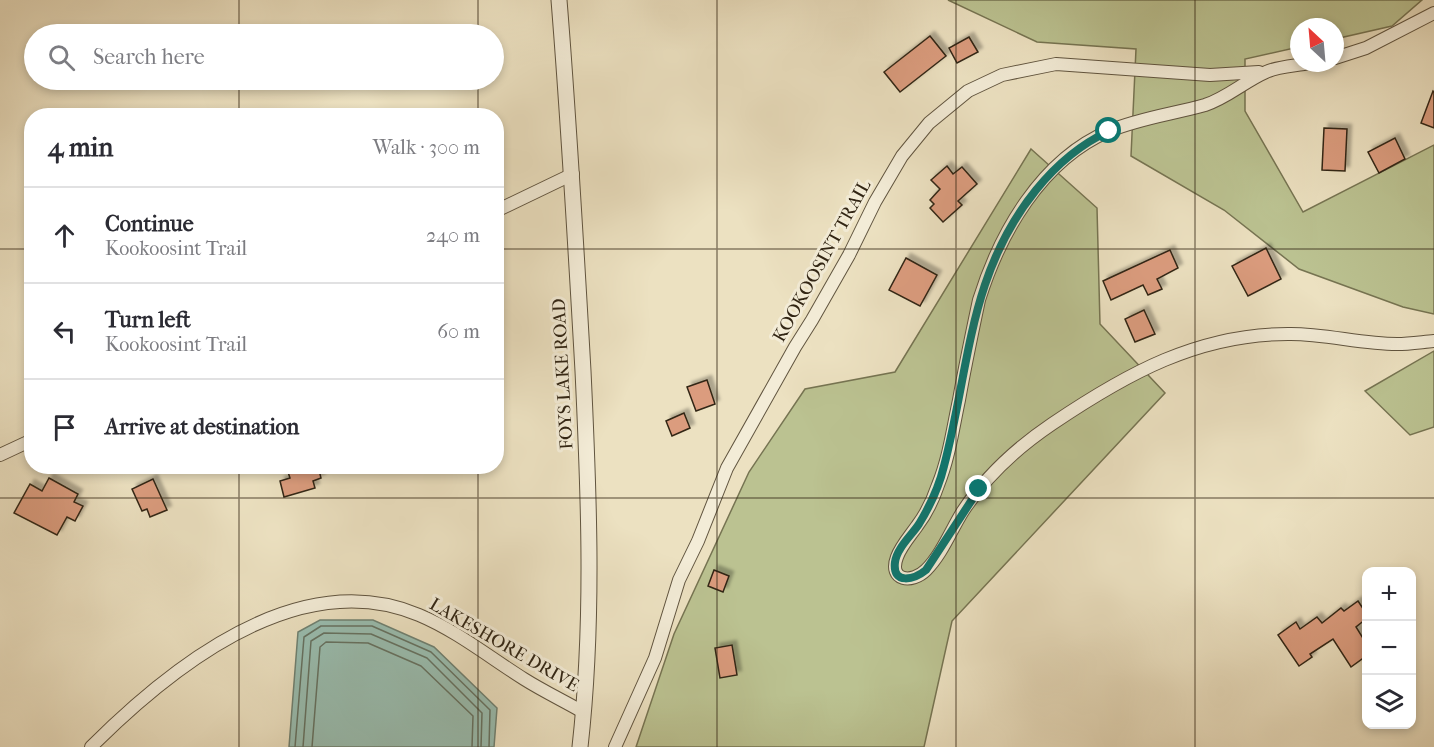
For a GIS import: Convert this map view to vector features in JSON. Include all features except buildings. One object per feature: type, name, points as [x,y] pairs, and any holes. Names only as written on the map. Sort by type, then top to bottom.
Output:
[{"type":"street","name":"FOYS LAKE ROAD","points":[[559,0],[573,174],[590,545],[589,602],[579,747]]},
{"type":"street","points":[[1344,55],[1366,48],[1434,13]]},
{"type":"street","name":"KOOKOOSINT TRAIL","points":[[615,747],[655,658],[679,580],[698,541],[727,468],[849,255],[875,202],[902,156],[929,123],[954,101],[984,83],[1002,75],[1056,64],[1210,75],[1267,71],[1290,67]]},
{"type":"street","name":"KOOKOOSINT TRAIL","points":[[1267,71],[1218,100],[1145,119],[1109,131],[1087,142],[1066,157],[1029,199],[1012,222],[987,273],[979,300],[944,469],[926,512],[897,555],[896,572],[901,578],[909,580],[918,577],[934,561],[963,511],[996,470],[1050,425],[1140,370],[1218,341],[1263,334],[1294,333],[1396,344],[1434,341]]},
{"type":"street","points":[[504,207],[573,174]]},
{"type":"street","points":[[0,455],[24,444]]},
{"type":"street","name":"LAKESHORE DRIVE","points":[[91,747],[147,694],[185,665],[224,640],[243,629],[283,613],[327,604],[373,603],[417,614],[456,634],[525,679],[583,712]]},
{"type":"green space","points":[[948,0],[1422,0],[1392,26],[1344,37],[1344,18],[1290,18],[1290,49],[1245,59],[1245,111],[1303,212],[1434,145],[1434,314],[1403,307],[1299,269],[1224,210],[1131,156],[1136,49],[1037,42]]},
{"type":"green space","points":[[1031,149],[1097,208],[1100,324],[1165,393],[952,621],[924,747],[636,747],[674,634],[749,472],[805,389],[895,372]]},
{"type":"green space","points":[[1434,351],[1434,427],[1410,435],[1365,391]]},
{"type":"water","points":[[320,620],[373,620],[434,647],[497,708],[494,747],[289,747],[298,632]]},
{"type":"route","points":[[979,489],[963,511],[934,561],[918,577],[909,580],[901,578],[896,572],[897,555],[926,512],[944,469],[979,300],[987,273],[1012,222],[1047,177],[1076,149],[1109,131]]}]
